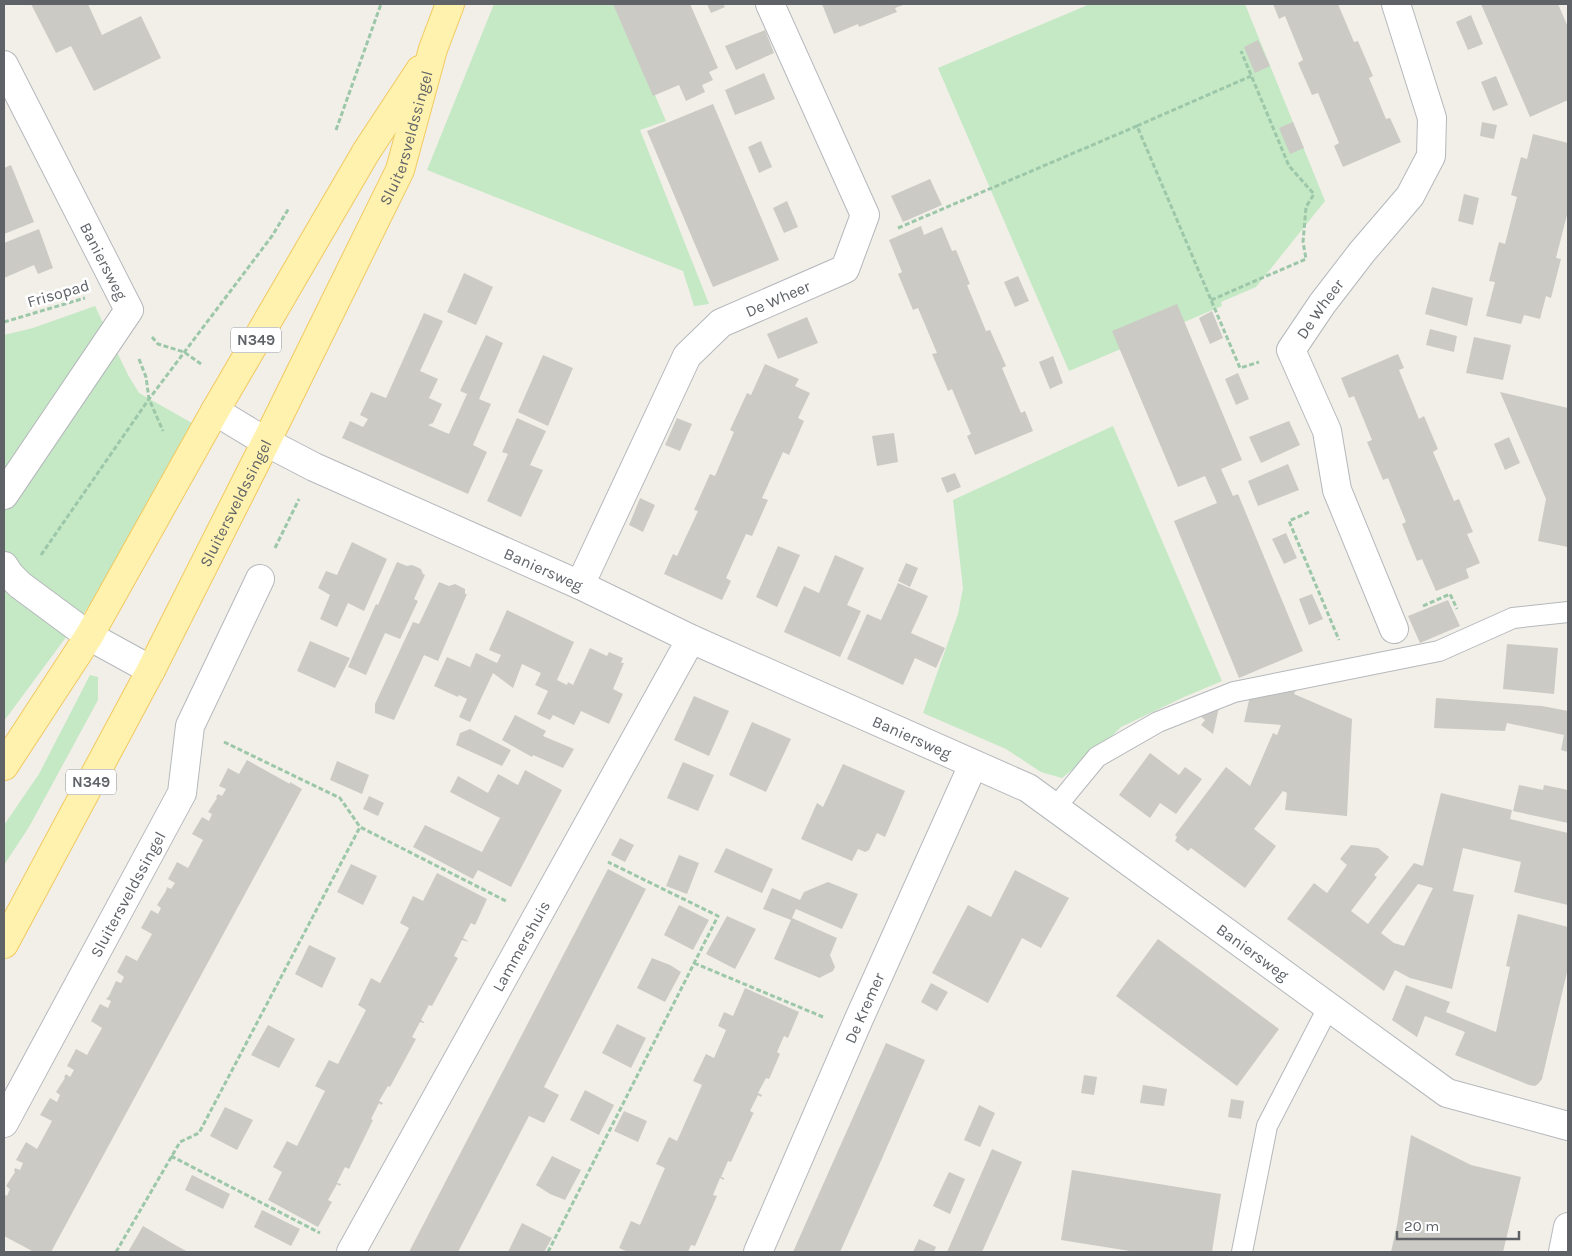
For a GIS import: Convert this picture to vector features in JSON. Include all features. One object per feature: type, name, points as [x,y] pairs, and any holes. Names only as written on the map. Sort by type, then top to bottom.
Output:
[{"type":"main road","name":"Sluitersveldssingel","points":[[4,944],[151,670],[400,170],[433,50],[450,4]]},
{"type":"main road","name":"Sluitersveldssingel","points":[[4,766],[89,636],[215,411],[366,152],[433,50]]},
{"type":"street","name":"De Wheer","points":[[580,585],[687,356],[721,323],[845,269],[865,215],[770,4]]},
{"type":"street","name":"De Wheer","points":[[1392,625],[1337,490],[1326,431],[1291,350],[1333,289],[1410,196],[1430,156],[1432,118],[1396,4]]},
{"type":"street","name":"Baniersweg","points":[[4,65],[129,310],[4,495]]},
{"type":"street","name":"Baniersweg","points":[[215,411],[266,442],[314,467],[580,585],[691,639],[1028,788],[1447,1092],[1568,1126]]},
{"type":"street","points":[[12,575],[89,636],[151,670]]},
{"type":"street","name":"Sluitersveldssingel","points":[[4,1123],[182,793],[190,726],[260,579]]},
{"type":"street","name":"Lammershuis","points":[[352,1251],[691,639]]},
{"type":"street","name":"De Kremer","points":[[758,1252],[854,1030],[973,765]]},
{"type":"street","points":[[1563,1252],[1568,1227]]},
{"type":"lane","points":[[1055,808],[1097,757],[1158,722],[1234,692],[1439,651],[1513,618],[1568,612]]},
{"type":"lane","points":[[4,918],[31,894]]},
{"type":"lane","points":[[1242,1252],[1267,1126],[1330,1006]]},
{"type":"path","points":[[334,136],[381,4]]},
{"type":"path","points":[[1211,300],[1306,259],[1303,242],[1306,208],[1314,194],[1289,166],[1241,52]]},
{"type":"path","points":[[853,247],[1252,76]]},
{"type":"path","points":[[1137,126],[1240,368],[1291,350]]},
{"type":"path","points":[[12,575],[149,399],[272,236],[293,202]]},
{"type":"path","name":"Frisopad","points":[[4,322],[118,288]]},
{"type":"path","points":[[260,579],[314,467]]},
{"type":"path","points":[[1341,498],[1289,521],[1350,668]]},
{"type":"path","points":[[1392,625],[1450,594],[1469,637]]},
{"type":"path","points":[[190,726],[340,798],[360,828],[538,916]]},
{"type":"path","points":[[116,1252],[170,1156],[180,1142],[199,1132],[360,828]]},
{"type":"path","points":[[548,1252],[718,916],[577,846]]},
{"type":"path","points":[[694,963],[854,1030]]},
{"type":"path","points":[[170,1156],[352,1251]]},
{"type":"green space","points":[[494,4],[616,4],[666,121],[640,130],[709,304],[694,306],[683,271],[427,170]]},
{"type":"green space","points":[[1090,4],[1245,4],[1325,201],[1256,287],[1221,302],[1222,306],[1069,371],[938,68]]},
{"type":"green space","points":[[95,306],[128,375],[139,393],[199,427],[132,548],[4,721],[4,335],[33,328]]},
{"type":"green space","points":[[1113,426],[1222,681],[1121,727],[1103,745],[1062,778],[1041,772],[1006,749],[923,713],[958,614],[963,588],[953,500]]},
{"type":"green space","points":[[90,675],[98,677],[98,700],[29,827],[4,865],[4,825],[39,774]]},
{"type":"building","points":[[31,4],[88,4],[102,35],[141,16],[161,58],[94,91],[71,46],[56,53]]},
{"type":"building","points":[[613,4],[690,4],[718,68],[709,72],[713,80],[702,85],[705,92],[686,101],[679,85],[653,96]]},
{"type":"building","points":[[707,4],[723,4],[725,7],[711,13]]},
{"type":"building","points":[[822,4],[906,4],[895,8],[897,12],[859,27],[858,24],[834,34]]},
{"type":"building","points":[[1273,4],[1338,4],[1354,42],[1358,41],[1373,76],[1369,78],[1386,119],[1390,118],[1401,142],[1343,167],[1334,146],[1339,143],[1318,93],[1312,95],[1298,63],[1303,60],[1285,16],[1279,19]]},
{"type":"building","points":[[1481,4],[1558,4],[1568,27],[1568,100],[1530,117]]},
{"type":"building","points":[[1471,15],[1483,44],[1468,50],[1456,22]]},
{"type":"building","points":[[765,30],[774,53],[736,70],[725,46]]},
{"type":"building","points":[[1258,40],[1270,66],[1255,73],[1244,47]]},
{"type":"building","points":[[764,73],[775,99],[735,115],[725,90]]},
{"type":"building","points":[[1496,76],[1508,105],[1493,111],[1481,82]]},
{"type":"building","points":[[713,104],[779,260],[713,287],[647,131]]},
{"type":"building","points":[[1293,122],[1304,148],[1290,154],[1279,128]]},
{"type":"building","points":[[1482,122],[1497,125],[1494,139],[1480,136]]},
{"type":"building","points":[[1533,134],[1568,143],[1568,211],[1556,258],[1561,259],[1551,298],[1546,296],[1540,319],[1524,315],[1521,324],[1486,316],[1495,282],[1489,281],[1499,242],[1505,244],[1517,197],[1511,195],[1521,157],[1527,159]]},
{"type":"building","points":[[761,141],[772,167],[759,173],[748,147]]},
{"type":"building","points":[[11,165],[34,222],[4,234],[4,168]]},
{"type":"building","points":[[930,179],[942,205],[903,222],[891,196]]},
{"type":"building","points":[[1464,194],[1479,198],[1473,225],[1458,221]]},
{"type":"building","points":[[787,201],[798,227],[784,233],[773,208]]},
{"type":"building","points":[[921,226],[924,235],[942,227],[952,251],[956,250],[970,284],[967,285],[986,331],[990,330],[1006,366],[1002,368],[1021,413],[1025,411],[1033,431],[975,455],[967,436],[971,434],[952,389],[948,391],[932,354],[937,353],[918,308],[913,310],[898,274],[902,272],[889,240]]},
{"type":"building","points":[[39,229],[53,268],[38,274],[34,265],[4,278],[4,243]]},
{"type":"building","points":[[464,273],[493,287],[476,325],[447,312]]},
{"type":"building","points":[[1018,276],[1029,301],[1015,307],[1004,282]]},
{"type":"building","points":[[1432,287],[1473,298],[1467,326],[1425,314]]},
{"type":"building","points":[[1177,304],[1242,460],[1221,469],[1233,496],[1238,494],[1303,651],[1239,678],[1174,521],[1217,503],[1205,476],[1178,487],[1112,331]]},
{"type":"building","points":[[1212,311],[1223,338],[1210,344],[1199,318]]},
{"type":"building","points":[[424,313],[443,321],[420,371],[438,379],[429,398],[442,404],[433,423],[428,425],[449,434],[467,394],[460,391],[486,335],[503,343],[479,399],[491,404],[473,445],[487,452],[468,494],[342,438],[350,421],[363,427],[368,419],[360,415],[371,392],[386,398]]},
{"type":"building","points":[[807,317],[818,343],[778,359],[767,334]]},
{"type":"building","points":[[1430,329],[1457,336],[1454,352],[1426,345]]},
{"type":"building","points":[[1474,337],[1511,345],[1503,380],[1466,373]]},
{"type":"building","points":[[1398,354],[1404,368],[1399,370],[1419,419],[1424,416],[1438,449],[1433,452],[1454,501],[1459,499],[1473,532],[1467,534],[1480,563],[1466,569],[1469,578],[1436,591],[1422,559],[1417,561],[1402,524],[1406,522],[1388,478],[1383,480],[1367,442],[1372,440],[1354,396],[1349,398],[1341,378]]},
{"type":"building","points":[[543,355],[573,368],[548,426],[518,412]]},
{"type":"building","points":[[1053,356],[1063,383],[1050,389],[1039,362]]},
{"type":"building","points":[[765,364],[799,379],[795,386],[810,393],[798,418],[804,421],[789,455],[783,452],[762,498],[768,500],[752,536],[746,534],[726,578],[731,581],[722,600],[664,574],[673,554],[677,556],[698,511],[694,510],[710,474],[715,476],[734,432],[730,430],[747,393],[751,395]]},
{"type":"building","points":[[1238,373],[1249,399],[1236,405],[1225,379]]},
{"type":"building","points":[[1500,392],[1568,408],[1568,547],[1538,541],[1546,499]]},
{"type":"building","points":[[517,418],[546,431],[530,465],[543,470],[521,517],[487,501],[508,454],[502,452]]},
{"type":"building","points":[[677,418],[692,424],[680,451],[665,445]]},
{"type":"building","points":[[1289,421],[1300,445],[1261,463],[1249,437]]},
{"type":"building","points":[[894,433],[898,462],[877,466],[872,436]]},
{"type":"building","points":[[1509,437],[1520,463],[1505,470],[1494,444]]},
{"type":"building","points":[[1288,464],[1299,490],[1258,506],[1248,481]]},
{"type":"building","points":[[955,473],[961,487],[947,493],[941,478]]},
{"type":"building","points":[[640,498],[655,505],[643,532],[629,525]]},
{"type":"building","points":[[1286,533],[1297,558],[1284,564],[1272,539]]},
{"type":"building","points":[[352,542],[387,559],[364,611],[348,603],[337,627],[320,619],[330,595],[318,588],[326,571],[337,575]]},
{"type":"building","points":[[778,546],[800,555],[777,607],[756,597]]},
{"type":"building","points":[[835,555],[864,568],[847,605],[861,611],[840,657],[784,632],[804,586],[819,593]]},
{"type":"building","points":[[397,562],[421,569],[425,575],[414,599],[418,601],[400,639],[385,633],[366,675],[348,667]]},
{"type":"building","points":[[906,563],[918,568],[910,587],[898,581]]},
{"type":"building","points":[[439,582],[449,586],[455,584],[465,589],[465,594],[467,594],[438,661],[424,655],[394,720],[375,713],[375,704],[413,622],[419,624]]},
{"type":"building","points":[[898,583],[928,596],[911,633],[945,648],[936,668],[915,658],[903,685],[847,659],[867,614],[881,620]]},
{"type":"building","points":[[1312,594],[1323,619],[1309,625],[1299,599]]},
{"type":"building","points":[[1448,600],[1460,626],[1420,643],[1408,616]]},
{"type":"building","points":[[507,610],[574,642],[557,680],[567,685],[568,682],[573,685],[590,648],[607,656],[609,652],[623,658],[621,663],[624,663],[613,689],[623,694],[609,724],[581,711],[574,725],[553,715],[550,720],[537,714],[548,691],[535,685],[541,673],[522,664],[513,688],[493,673],[470,722],[459,717],[467,699],[434,686],[447,657],[470,667],[476,653],[497,663],[501,655],[489,650]]},
{"type":"building","points":[[310,641],[350,658],[335,688],[297,671]]},
{"type":"building","points":[[1507,644],[1558,648],[1554,694],[1503,689]]},
{"type":"building","points":[[1298,686],[1294,694],[1352,719],[1347,816],[1285,810],[1287,793],[1283,791],[1254,829],[1276,846],[1245,888],[1191,848],[1188,851],[1175,841],[1177,837],[1175,835],[1226,767],[1250,786],[1273,733],[1277,735],[1281,725],[1244,722],[1250,696]]},
{"type":"building","points":[[694,696],[729,711],[709,756],[674,740]]},
{"type":"building","points":[[1436,698],[1542,706],[1568,711],[1568,752],[1561,750],[1564,735],[1507,723],[1505,731],[1434,728]]},
{"type":"building","points":[[1220,703],[1213,734],[1201,725],[1205,720],[1195,712]]},
{"type":"building","points":[[515,715],[546,731],[543,736],[574,749],[563,768],[533,755],[532,757],[502,740]]},
{"type":"building","points":[[752,722],[791,739],[766,792],[729,775]]},
{"type":"building","points":[[470,729],[511,750],[502,766],[456,745],[460,733]]},
{"type":"building","points":[[1150,753],[1179,775],[1185,767],[1202,779],[1176,814],[1160,803],[1150,818],[1119,795]]},
{"type":"building","points":[[247,760],[302,789],[51,1252],[34,1252],[4,1236],[4,1194],[7,1196],[10,1189],[6,1186],[15,1172],[15,1168],[20,1170],[23,1163],[16,1160],[26,1142],[37,1149],[52,1121],[40,1115],[50,1098],[57,1102],[60,1095],[56,1092],[66,1074],[70,1077],[74,1070],[67,1066],[76,1049],[87,1055],[102,1028],[91,1021],[100,1004],[108,1008],[111,1001],[106,999],[116,981],[121,983],[124,977],[117,972],[126,955],[137,961],[152,934],[141,928],[151,910],[158,914],[161,908],[157,905],[167,887],[171,889],[175,883],[168,879],[177,862],[188,868],[203,840],[192,834],[202,817],[209,821],[212,814],[208,812],[218,794],[222,796],[226,789],[219,786],[228,768],[239,774]]},
{"type":"building","points":[[337,761],[369,775],[362,794],[330,780]]},
{"type":"building","points":[[683,762],[714,775],[698,811],[667,798]]},
{"type":"building","points":[[843,764],[905,791],[885,837],[877,833],[869,850],[865,852],[858,849],[852,861],[801,839],[817,803],[823,807]]},
{"type":"building","points":[[525,770],[562,790],[511,887],[478,870],[473,879],[413,847],[425,825],[482,852],[500,818],[450,792],[458,776],[488,793],[498,774],[518,785]]},
{"type":"building","points":[[1519,785],[1543,790],[1544,785],[1568,790],[1568,823],[1513,811]]},
{"type":"building","points":[[1441,793],[1512,810],[1510,819],[1568,833],[1568,905],[1514,892],[1521,862],[1463,848],[1453,891],[1474,895],[1452,989],[1410,978],[1395,970],[1384,991],[1287,919],[1314,883],[1327,893],[1347,865],[1340,859],[1351,845],[1378,848],[1389,857],[1374,875],[1377,877],[1351,911],[1368,924],[1414,863],[1423,866]],"holes":[[[1418,884],[1433,888],[1404,946],[1394,943],[1381,933]]]},
{"type":"building","points":[[369,796],[384,803],[378,816],[363,809]]},
{"type":"building","points":[[620,838],[634,845],[625,862],[611,855]]},
{"type":"building","points":[[726,848],[773,869],[762,893],[714,872]]},
{"type":"building","points":[[679,855],[699,863],[687,894],[666,886]]},
{"type":"building","points":[[351,864],[377,876],[363,905],[337,892]]},
{"type":"building","points":[[608,869],[646,889],[544,1087],[559,1095],[544,1123],[529,1116],[458,1252],[409,1252]]},
{"type":"building","points":[[1015,870],[1069,898],[1041,948],[1022,938],[988,1003],[932,973],[968,905],[991,917]]},
{"type":"building","points":[[437,873],[487,899],[475,925],[471,923],[463,938],[469,942],[462,940],[454,956],[458,958],[432,1006],[429,1005],[421,1020],[424,1023],[420,1022],[412,1037],[416,1039],[390,1087],[388,1086],[379,1101],[383,1103],[381,1105],[379,1103],[371,1119],[373,1120],[349,1169],[345,1167],[337,1183],[341,1184],[340,1186],[337,1184],[328,1200],[332,1202],[318,1227],[268,1200],[282,1172],[273,1167],[287,1141],[297,1146],[325,1091],[315,1086],[329,1060],[338,1064],[366,1010],[358,1005],[371,978],[380,983],[409,928],[400,923],[413,896],[423,901]]},
{"type":"building","points":[[828,882],[858,894],[842,929],[796,909],[792,918],[837,938],[830,955],[835,967],[833,971],[820,978],[774,959],[791,920],[763,909],[772,888],[800,900],[804,892]]},
{"type":"building","points":[[679,905],[709,920],[693,950],[664,935]]},
{"type":"building","points":[[1518,914],[1568,927],[1568,968],[1542,1079],[1535,1086],[1455,1055],[1465,1032],[1425,1016],[1417,1037],[1392,1020],[1406,985],[1450,1002],[1446,1012],[1496,1032],[1510,967],[1506,966]]},
{"type":"building","points":[[727,916],[756,929],[735,969],[706,954]]},
{"type":"building","points":[[1158,939],[1279,1029],[1237,1086],[1116,996]]},
{"type":"building","points":[[309,945],[336,958],[322,988],[295,974]]},
{"type":"building","points":[[652,958],[670,965],[681,972],[665,1002],[637,988]]},
{"type":"building","points":[[931,983],[948,992],[937,1011],[921,1002]]},
{"type":"building","points":[[745,988],[799,1012],[788,1038],[784,1036],[777,1052],[780,1054],[769,1079],[766,1078],[758,1093],[762,1095],[761,1097],[758,1095],[750,1111],[754,1113],[731,1162],[728,1161],[721,1177],[724,1180],[720,1178],[713,1195],[717,1196],[695,1246],[691,1245],[688,1252],[628,1252],[619,1248],[631,1221],[640,1225],[665,1168],[656,1164],[669,1137],[677,1141],[702,1085],[693,1081],[706,1054],[714,1058],[726,1030],[718,1026],[724,1012],[733,1016]]},
{"type":"building","points":[[617,1024],[646,1038],[631,1068],[602,1053]]},
{"type":"building","points":[[268,1025],[295,1039],[279,1068],[251,1055]]},
{"type":"building","points":[[886,1043],[925,1060],[880,1163],[840,1252],[793,1252]]},
{"type":"building","points":[[1084,1075],[1097,1077],[1094,1095],[1081,1093]]},
{"type":"building","points":[[1143,1085],[1167,1089],[1164,1106],[1140,1103]]},
{"type":"building","points":[[585,1090],[614,1105],[599,1135],[570,1120]]},
{"type":"building","points":[[1231,1099],[1244,1101],[1241,1119],[1228,1117]]},
{"type":"building","points":[[979,1105],[995,1113],[980,1147],[964,1140]]},
{"type":"building","points":[[225,1107],[253,1120],[237,1150],[210,1136]]},
{"type":"building","points":[[624,1111],[647,1121],[638,1142],[614,1131]]},
{"type":"building","points":[[1411,1135],[1471,1165],[1521,1177],[1503,1252],[1391,1252]]},
{"type":"building","points":[[992,1149],[1022,1162],[982,1252],[947,1252]]},
{"type":"building","points":[[552,1156],[581,1170],[565,1200],[550,1194],[536,1185]]},
{"type":"building","points":[[1072,1170],[1221,1194],[1212,1252],[1136,1252],[1061,1240]]},
{"type":"building","points":[[949,1172],[965,1179],[950,1214],[933,1206]]},
{"type":"building","points":[[192,1175],[230,1194],[223,1209],[185,1190]]},
{"type":"building","points":[[262,1210],[300,1229],[291,1246],[254,1227]]},
{"type":"building","points":[[522,1223],[552,1238],[544,1252],[508,1252]]},
{"type":"building","points":[[143,1226],[177,1246],[188,1252],[128,1252]]},
{"type":"building","points":[[919,1239],[936,1247],[934,1252],[913,1252]]}]
